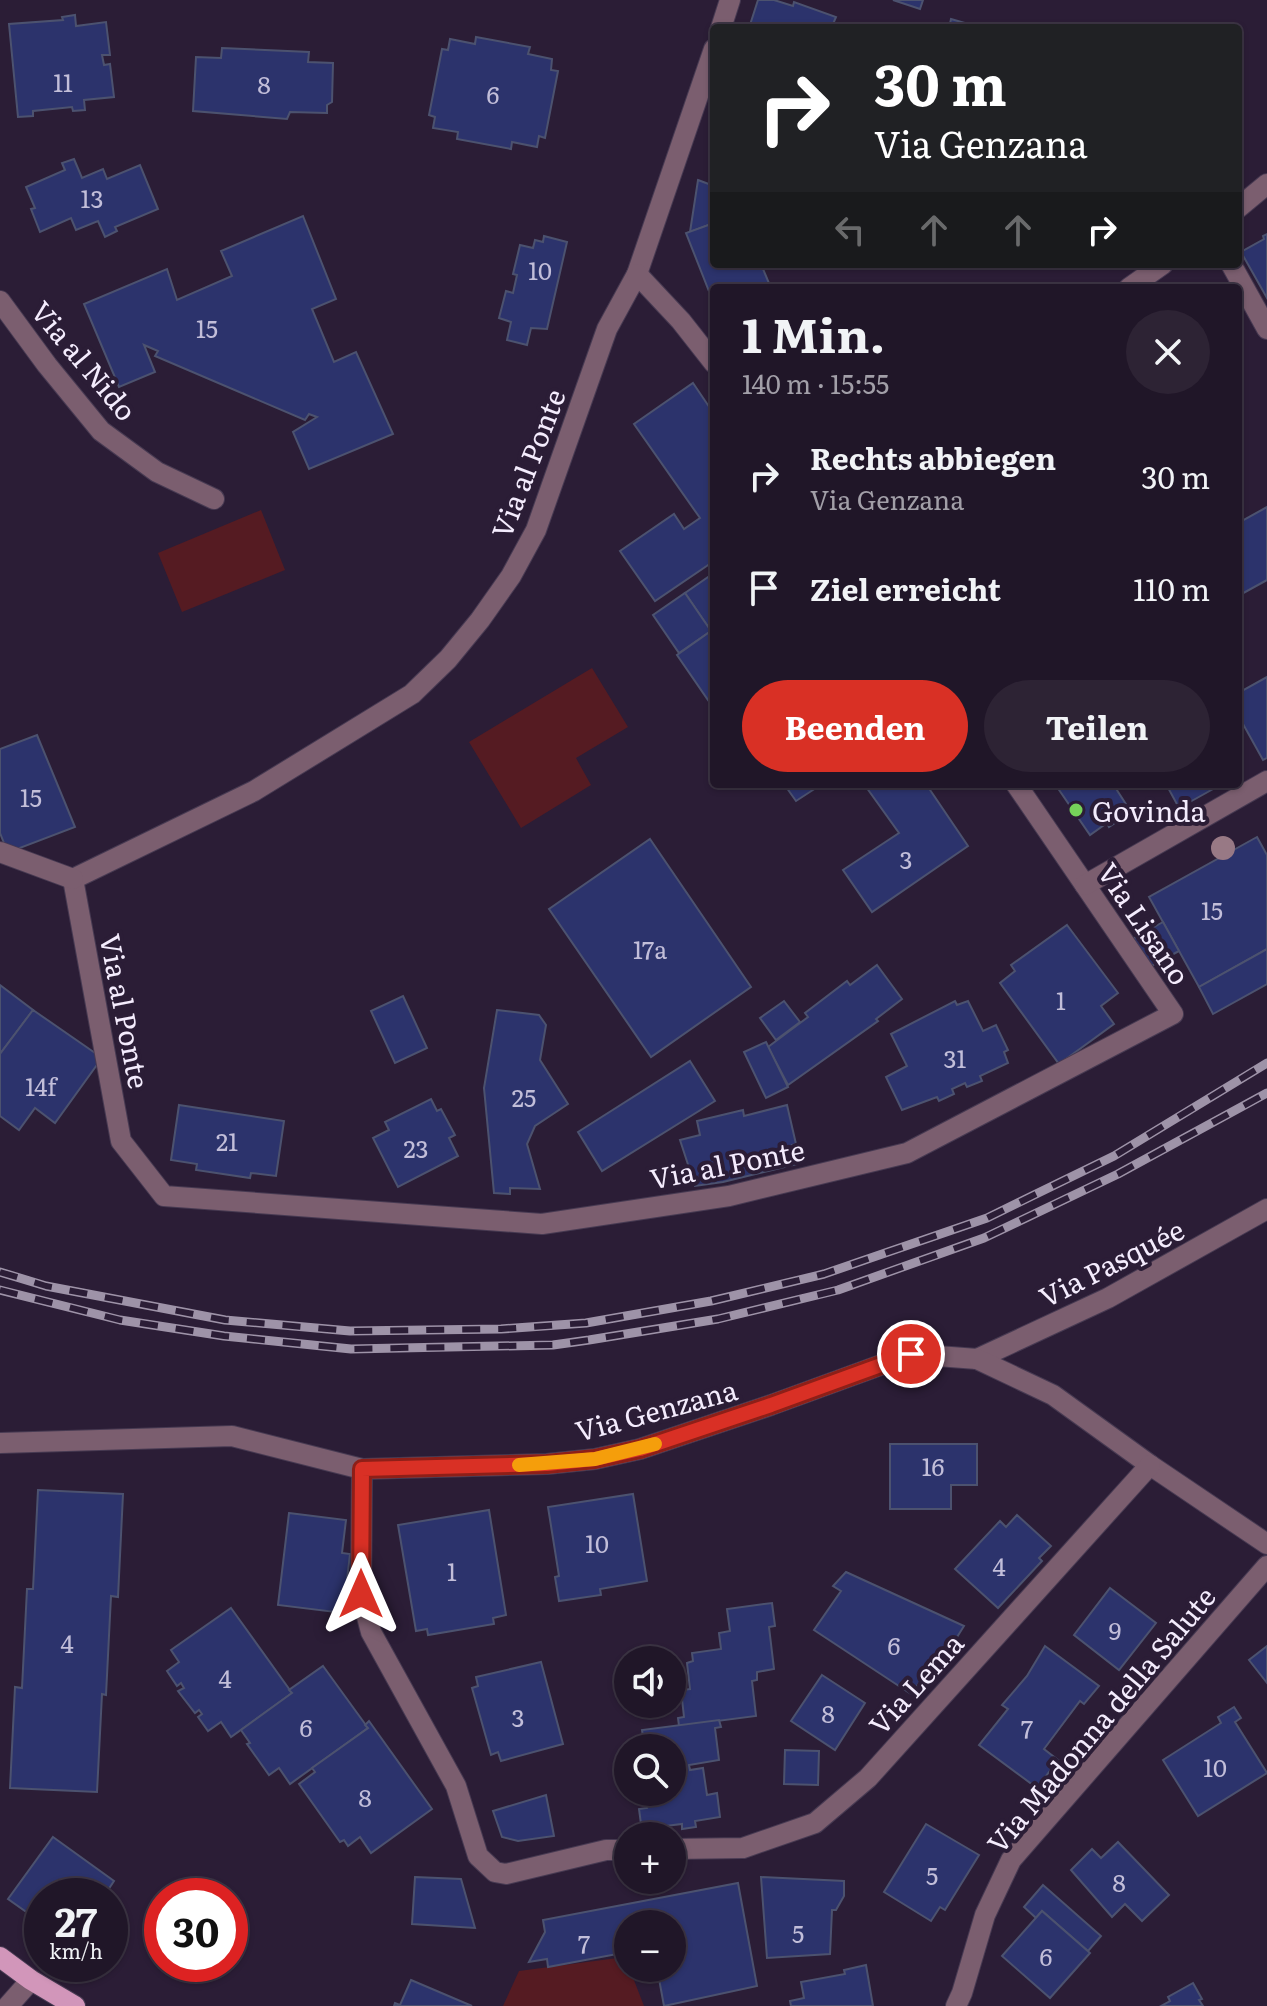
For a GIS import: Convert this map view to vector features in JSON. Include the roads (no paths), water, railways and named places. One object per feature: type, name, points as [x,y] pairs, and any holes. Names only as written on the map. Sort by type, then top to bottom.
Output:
[{"type":"main road","points":[[0,1957],[24,1975]]},
{"type":"main road","points":[[34,1982],[75,2006]]},
{"type":"street","points":[[722,24],[730,0]]},
{"type":"street","name":"Via al Ponte","points":[[710,61],[637,274],[607,329],[536,530],[511,576],[448,659],[412,694],[254,791],[73,879],[121,1141],[164,1196],[542,1224],[729,1196],[907,1153],[1173,1014]]},
{"type":"street","points":[[1242,205],[1267,184]]},
{"type":"street","points":[[1135,284],[1157,268]]},
{"type":"street","points":[[1233,268],[1267,329]]},
{"type":"street","points":[[637,274],[710,358]]},
{"type":"street","name":"Via al Nido","points":[[0,301],[101,431],[157,472],[214,499]]},
{"type":"street","points":[[1085,885],[1267,781]]},
{"type":"street","name":"Via Lisano","points":[[1019,788],[1173,1014]]},
{"type":"street","points":[[0,852],[73,879]]},
{"type":"street","name":"Via Pasquée","points":[[977,1359],[1108,1298],[1267,1209]]},
{"type":"street","name":"Via Genzana","points":[[0,1443],[232,1436],[362,1469],[547,1464],[595,1459],[640,1449],[911,1354],[977,1359],[1053,1395],[1267,1544]]},
{"type":"street","name":"Via Lema","points":[[686,1849],[743,1848],[815,1823],[868,1778],[1150,1465]]},
{"type":"street","points":[[362,1469],[361,1594],[371,1632],[456,1786],[478,1856],[495,1872],[506,1874],[614,1850]]},
{"type":"street","name":"Via Madonna della Salute","points":[[956,2006],[985,1915],[1011,1860],[1267,1566]]},
{"type":"street","points":[[8,2006],[29,1982]]},
{"type":"railway","points":[[0,1272],[46,1286],[225,1320],[350,1331],[501,1329],[586,1323],[711,1301],[824,1274],[987,1218],[1114,1156],[1267,1063]]},
{"type":"railway","points":[[0,1290],[120,1320],[224,1336],[351,1349],[553,1345],[589,1340],[718,1319],[838,1290],[984,1238],[1118,1174],[1267,1093]]},
{"type":"place","name":"Govinda","points":[[1076,810]]}]
